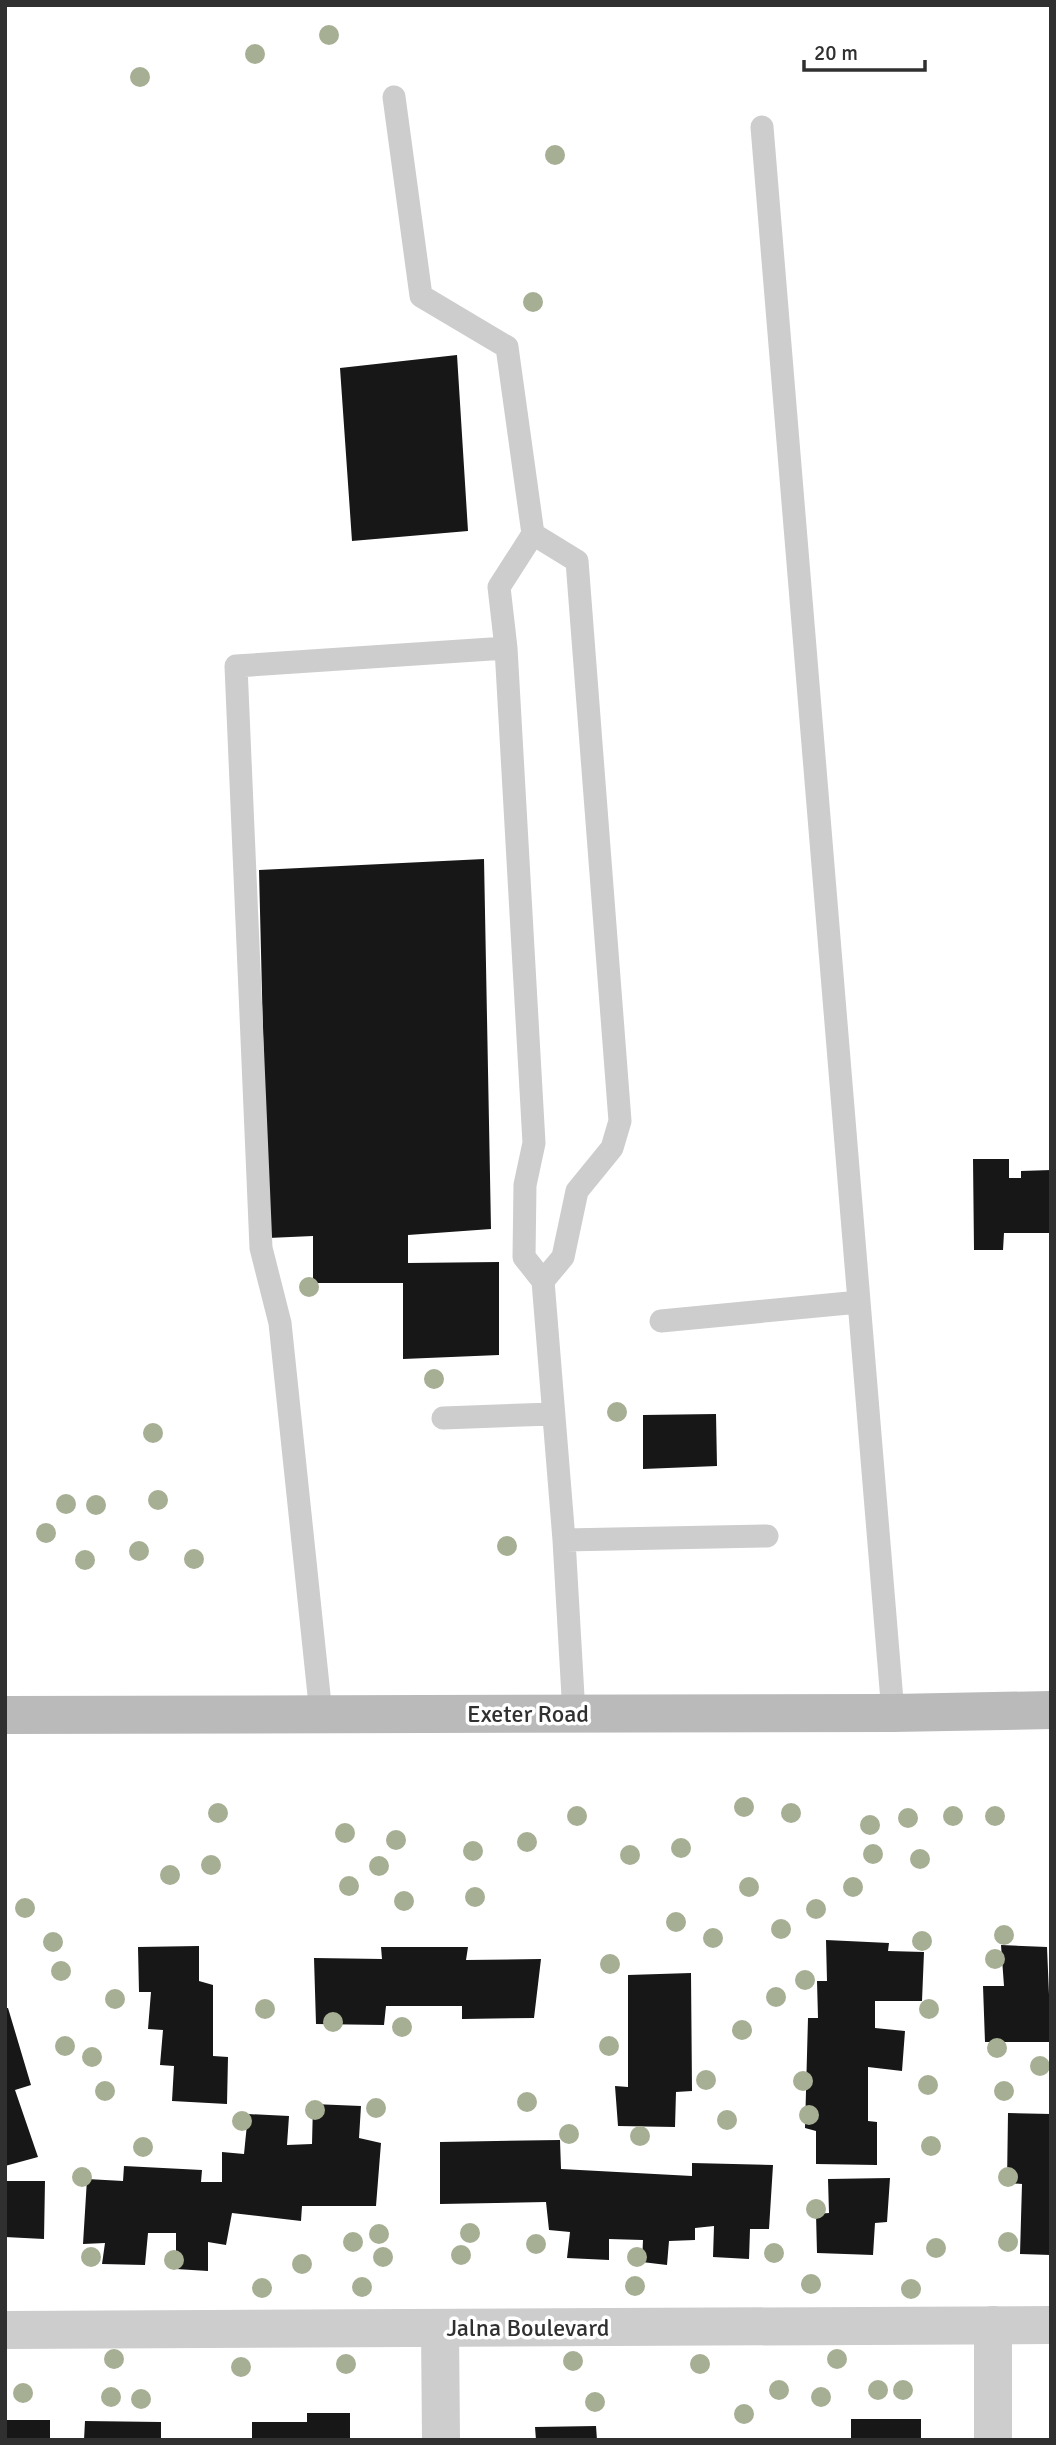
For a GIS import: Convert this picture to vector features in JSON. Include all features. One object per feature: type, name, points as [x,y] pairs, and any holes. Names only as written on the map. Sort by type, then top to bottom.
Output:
[{"type":"main road","name":"Exeter Road","points":[[5,1715],[893,1713],[1051,1710]]},
{"type":"street","points":[[993,2325],[993,2440]]},
{"type":"street","name":"Jalna Boulevard","points":[[5,2330],[1051,2325]]},
{"type":"street","points":[[440,2328],[442,2440]]},
{"type":"lane","points":[[394,97],[421,296],[507,346],[533,534],[499,587],[506,648],[534,1143],[525,1185],[524,1257],[543,1281],[564,1540],[574,1714]]},
{"type":"lane","points":[[762,127],[893,1713]]},
{"type":"lane","points":[[533,534],[577,561],[620,1121],[612,1148],[577,1191],[564,1257],[543,1281]]},
{"type":"lane","points":[[321,1714],[280,1323],[261,1248],[236,666],[506,648]]},
{"type":"lane","points":[[661,1321],[859,1302]]},
{"type":"lane","points":[[443,1418],[552,1414]]},
{"type":"lane","points":[[564,1540],[767,1536]]},
{"type":"building","points":[[457,355],[468,531],[352,541],[340,368]]},
{"type":"building","points":[[484,859],[491,1229],[408,1235],[408,1263],[499,1262],[499,1355],[403,1359],[403,1283],[313,1283],[313,1236],[268,1238],[259,870]]},
{"type":"building","points":[[973,1159],[1009,1159],[1009,1178],[1021,1178],[1021,1171],[1051,1170],[1051,1233],[1004,1233],[1003,1250],[974,1250]]},
{"type":"building","points":[[716,1414],[717,1466],[643,1469],[643,1415]]},
{"type":"building","points":[[826,1940],[889,1943],[888,1951],[924,1952],[922,2001],[875,2001],[875,2028],[905,2031],[902,2071],[868,2067],[868,2121],[877,2122],[877,2165],[816,2164],[816,2131],[805,2128],[808,2018],[818,2018],[817,1981],[827,1981]]},
{"type":"building","points":[[1001,1945],[1047,1947],[1051,2042],[985,2042],[983,1986],[1004,1986]]},
{"type":"building","points":[[199,1946],[199,1981],[213,1985],[213,2056],[228,2057],[227,2104],[172,2101],[174,2066],[160,2065],[163,2030],[148,2029],[151,1992],[139,1992],[138,1947]]},
{"type":"building","points":[[381,1947],[468,1947],[466,1960],[541,1959],[534,2018],[462,2019],[462,2006],[386,2006],[384,2025],[316,2024],[314,1958],[382,1959]]},
{"type":"building","points":[[691,1973],[692,2091],[676,2092],[675,2127],[618,2126],[615,2086],[628,2087],[628,1975]]},
{"type":"building","points":[[5,2008],[8,2008],[31,2085],[15,2090],[38,2157],[5,2166]]},
{"type":"building","points":[[313,2104],[361,2106],[359,2138],[381,2143],[376,2206],[302,2206],[301,2221],[232,2213],[226,2245],[208,2242],[208,2271],[176,2269],[176,2233],[148,2233],[145,2265],[102,2264],[105,2243],[83,2244],[87,2179],[123,2181],[124,2166],[202,2170],[201,2182],[222,2182],[222,2152],[244,2154],[248,2114],[289,2116],[287,2145],[312,2144]]},
{"type":"building","points":[[1008,2113],[1051,2114],[1051,2255],[1020,2254],[1022,2184],[1007,2183]]},
{"type":"building","points":[[560,2140],[561,2169],[692,2176],[692,2163],[773,2165],[769,2229],[750,2229],[749,2259],[713,2257],[714,2226],[695,2228],[695,2240],[669,2241],[667,2265],[642,2262],[643,2240],[609,2239],[609,2260],[567,2258],[570,2232],[549,2230],[546,2202],[440,2204],[440,2142]]},
{"type":"building","points":[[890,2178],[887,2222],[875,2223],[873,2255],[817,2253],[816,2214],[829,2213],[828,2179]]},
{"type":"building","points":[[5,2181],[45,2181],[44,2239],[5,2237]]},
{"type":"building","points":[[307,2413],[350,2413],[350,2440],[252,2440],[252,2422],[307,2422]]},
{"type":"building","points":[[851,2419],[921,2419],[921,2440],[851,2440]]},
{"type":"building","points":[[5,2420],[50,2420],[50,2440],[5,2440]]},
{"type":"building","points":[[85,2421],[161,2422],[161,2440],[84,2440]]},
{"type":"building","points":[[596,2426],[597,2440],[536,2440],[535,2427]]}]
